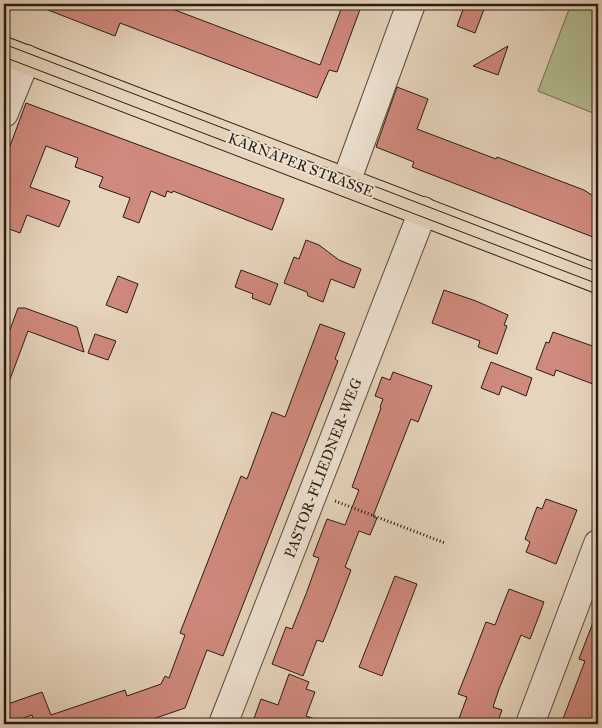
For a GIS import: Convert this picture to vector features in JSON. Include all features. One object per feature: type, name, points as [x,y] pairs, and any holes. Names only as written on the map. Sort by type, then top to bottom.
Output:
[{"type":"main road","name":"KARNAPER STRASSE","points":[[15,55],[598,279]]},
{"type":"street","points":[[346,182],[411,4]]},
{"type":"street","points":[[4,113],[15,55]]},
{"type":"street","name":"PASTOR-FLIEDNER-WEG","points":[[223,724],[423,211]]},
{"type":"street","points":[[530,724],[598,544]]},
{"type":"path","points":[[313,492],[444,543]]},
{"type":"green space","points":[[571,4],[598,4],[598,115],[538,91]]},
{"type":"building","points":[[35,4],[159,4],[320,65],[343,4],[362,4],[337,72],[329,70],[317,98],[120,23],[115,36]]},
{"type":"building","points":[[465,4],[486,4],[475,33],[457,26]]},
{"type":"building","points":[[508,46],[498,75],[473,66]]},
{"type":"building","points":[[397,87],[428,99],[417,129],[584,190],[598,199],[598,239],[412,167],[414,162],[376,147]]},
{"type":"building","points":[[26,103],[284,199],[272,230],[173,191],[172,193],[167,191],[165,197],[151,191],[139,223],[123,217],[130,198],[99,187],[103,177],[75,167],[78,158],[46,146],[30,187],[70,201],[59,227],[27,215],[20,233],[4,227],[4,162]]},
{"type":"building","points":[[306,240],[319,245],[339,260],[361,269],[354,288],[331,279],[323,302],[308,296],[307,292],[284,283],[294,257],[299,259]]},
{"type":"building","points":[[241,270],[278,284],[270,305],[252,298],[253,294],[235,287]]},
{"type":"building","points":[[118,276],[138,284],[127,313],[106,305]]},
{"type":"building","points":[[444,290],[508,315],[504,325],[507,326],[497,354],[478,347],[480,341],[432,323]]},
{"type":"building","points":[[18,308],[25,308],[77,327],[84,352],[28,331],[6,390],[4,390],[4,334],[8,335]]},
{"type":"building","points":[[320,324],[345,333],[335,359],[338,361],[223,656],[207,650],[185,708],[138,724],[34,724],[32,715],[12,722],[5,705],[42,692],[51,715],[125,690],[127,696],[161,684],[165,676],[169,678],[185,635],[180,633],[241,476],[247,479],[272,412],[285,417]]},
{"type":"building","points":[[553,332],[598,348],[598,386],[556,370],[554,376],[536,369],[546,342],[549,343]]},
{"type":"building","points":[[95,334],[116,341],[108,360],[88,353]]},
{"type":"building","points":[[491,362],[532,378],[526,396],[502,386],[499,395],[481,388]]},
{"type":"building","points":[[393,372],[432,386],[418,422],[411,419],[373,516],[377,518],[370,535],[359,531],[345,567],[351,570],[338,604],[323,642],[317,640],[303,676],[272,664],[286,627],[292,629],[306,594],[319,558],[313,556],[327,519],[345,525],[359,490],[352,487],[381,408],[383,399],[375,396],[382,377],[390,380]]},
{"type":"building","points":[[546,499],[577,510],[556,564],[526,552],[530,542],[525,539],[537,507],[542,509]]},
{"type":"building","points":[[395,576],[417,584],[382,676],[359,667]]},
{"type":"building","points":[[509,589],[544,602],[537,621],[530,639],[521,635],[499,689],[493,707],[502,710],[497,724],[457,724],[467,697],[458,694],[486,622],[495,625]]},
{"type":"building","points":[[597,612],[598,724],[561,724],[585,661],[579,659]]},
{"type":"building","points":[[289,674],[309,682],[306,689],[315,692],[306,716],[324,722],[324,724],[252,724],[261,699],[278,705]]},
{"type":"tram line","points":[[4,44],[598,272]]},
{"type":"tram line","points":[[4,57],[598,284]]}]
